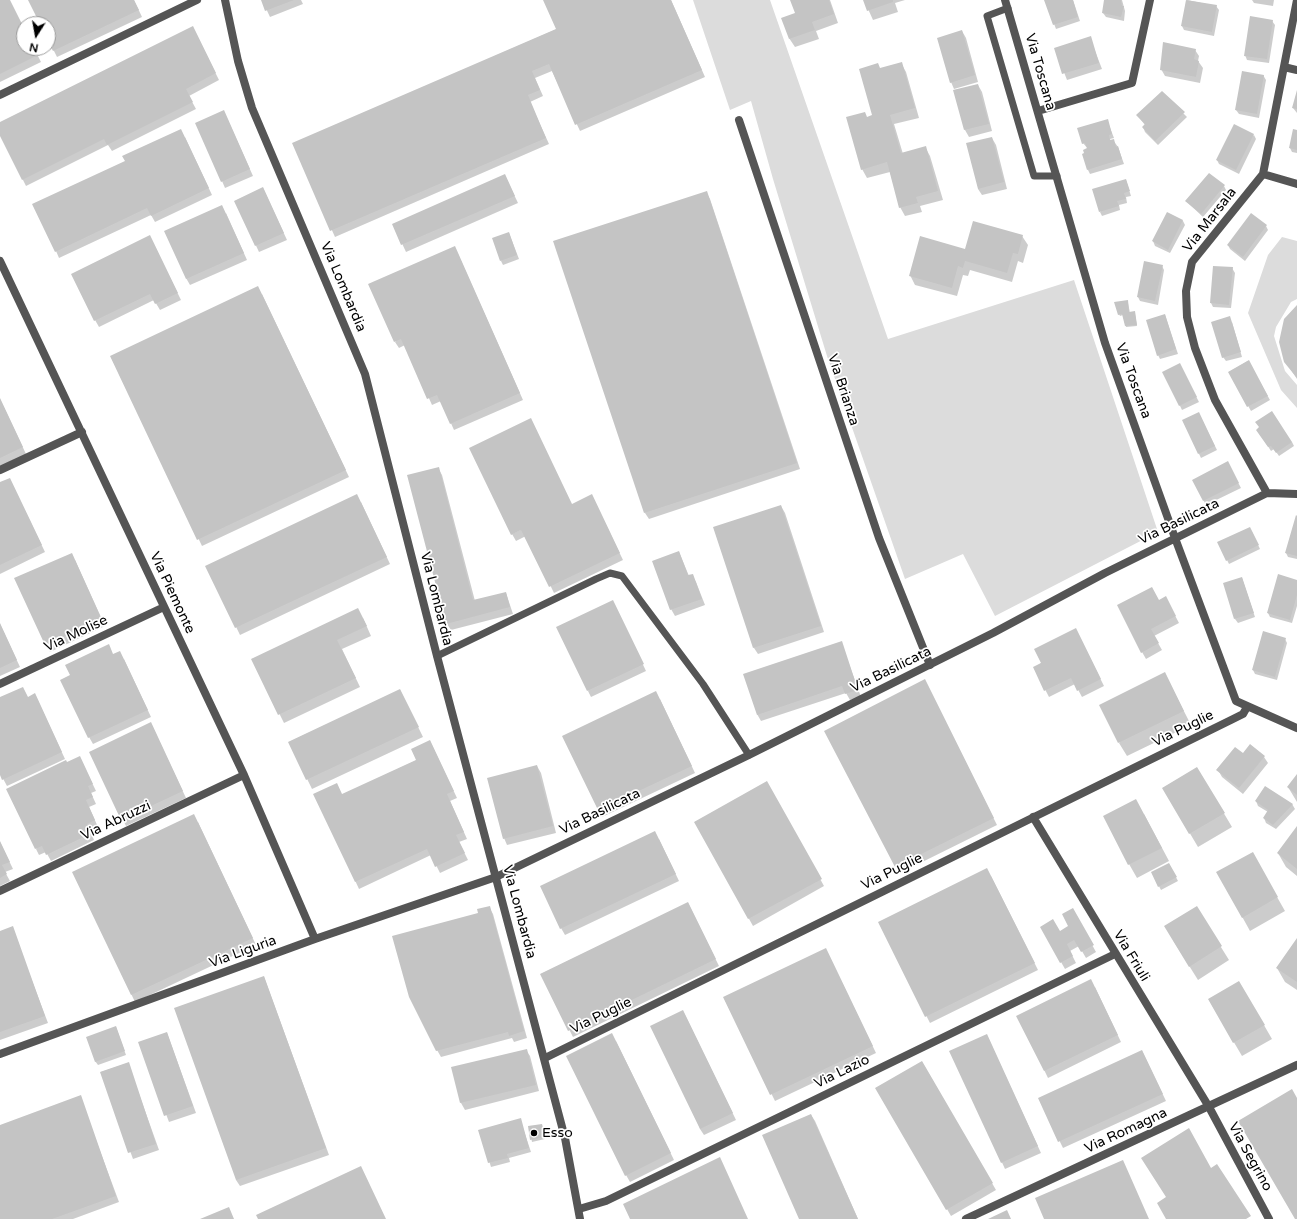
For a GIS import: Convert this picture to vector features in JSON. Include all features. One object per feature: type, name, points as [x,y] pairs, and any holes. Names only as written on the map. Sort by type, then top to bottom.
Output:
[{"type":"street","points":[[0,95],[197,0]]},
{"type":"street","name":"Via Lombardia","points":[[225,0],[238,61],[252,108],[365,374],[437,656],[545,1058],[565,1138],[580,1219]]},
{"type":"street","points":[[1038,111],[1132,83],[1150,0]]},
{"type":"street","name":"Via Marsala","points":[[1267,493],[1215,400],[1195,348],[1187,317],[1186,290],[1192,262],[1263,174],[1297,0]]},
{"type":"street","name":"Via Toscana","points":[[1007,4],[1105,343],[1174,538],[1236,701],[1297,728]]},
{"type":"street","points":[[1284,67],[1297,70]]},
{"type":"street","name":"Via Brianza","points":[[739,120],[879,538],[930,665]]},
{"type":"street","points":[[1263,174],[1297,184]]},
{"type":"street","name":"Via Piemonte","points":[[0,261],[244,775],[315,940]]},
{"type":"street","points":[[0,470],[82,432]]},
{"type":"street","name":"Via Basilicata","points":[[496,877],[749,755],[930,665],[1016,622],[1105,573],[1267,493],[1297,494]]},
{"type":"street","name":"Via Molise","points":[[0,684],[164,607]]},
{"type":"street","name":"Via Puglie","points":[[545,1058],[1243,714],[1248,707]]},
{"type":"street","name":"Via Abruzzi","points":[[0,891],[244,775]]},
{"type":"street","name":"Via Friuli","points":[[1033,817],[1209,1107]]},
{"type":"street","name":"Via Liguria","points":[[0,1054],[315,940],[496,877]]},
{"type":"street","name":"Via Lazio","points":[[579,1209],[606,1201],[1115,954]]},
{"type":"street","name":"Via Romagna","points":[[966,1219],[1297,1065]]},
{"type":"street","name":"Via Segrino","points":[[1209,1107],[1270,1219]]},
{"type":"lane","points":[[1007,4],[987,16],[1034,176],[1057,176]]},
{"type":"lane","points":[[437,656],[603,576],[610,573],[622,576],[703,684],[749,755]]},
{"type":"shaded area","points":[[693,0],[770,0],[888,339],[1074,280],[1158,532],[995,616],[963,554],[905,579],[827,356],[751,101],[730,110]]},
{"type":"shaded area","points":[[1282,237],[1297,241],[1297,299],[1291,302],[1276,327],[1274,336],[1285,371],[1297,385],[1297,408],[1281,390],[1248,313],[1268,255]]},
{"type":"building","points":[[0,0],[10,0],[18,16],[16,16],[16,56],[36,56],[0,74]]},
{"type":"building","points":[[28,0],[134,0],[139,10],[56,50],[56,16],[36,16]]},
{"type":"building","points":[[261,0],[294,0],[265,11]]},
{"type":"building","points":[[543,0],[671,0],[702,70],[575,125],[549,64],[532,71],[540,90],[528,95],[546,138],[330,231],[292,143],[556,29]]},
{"type":"building","points":[[790,0],[829,0],[834,14],[812,22],[815,30],[789,39],[781,18],[795,13]]},
{"type":"building","points":[[863,0],[893,0],[893,2],[867,11]]},
{"type":"building","points":[[1044,0],[1073,0],[1078,17],[1053,25]]},
{"type":"building","points":[[1104,0],[1121,0],[1122,6],[1124,6],[1121,17],[1102,13]]},
{"type":"building","points":[[1186,0],[1217,5],[1212,32],[1181,26]]},
{"type":"building","points":[[1250,16],[1273,20],[1267,59],[1244,56]]},
{"type":"building","points":[[193,26],[216,73],[186,89],[193,102],[107,145],[104,139],[22,180],[0,136],[0,122]]},
{"type":"building","points":[[962,30],[975,75],[950,83],[937,38]]},
{"type":"building","points":[[1091,36],[1099,63],[1062,74],[1054,48]]},
{"type":"building","points":[[1163,42],[1196,49],[1194,59],[1199,61],[1196,77],[1160,70]]},
{"type":"building","points":[[902,62],[915,108],[890,115],[901,153],[926,146],[938,191],[916,197],[918,203],[899,208],[887,162],[861,170],[846,117],[865,112],[867,117],[872,115],[859,69],[878,63],[880,68]]},
{"type":"building","points":[[1242,71],[1264,75],[1257,114],[1235,110]]},
{"type":"building","points":[[978,84],[989,124],[964,130],[953,90]]},
{"type":"building","points":[[1297,90],[1297,109],[1292,108]]},
{"type":"building","points":[[1162,91],[1185,112],[1155,141],[1142,127],[1145,124],[1136,115]]},
{"type":"building","points":[[224,110],[250,169],[221,182],[195,123]]},
{"type":"building","points":[[1108,119],[1112,134],[1109,135],[1110,140],[1114,139],[1122,159],[1087,170],[1082,154],[1084,153],[1083,150],[1087,148],[1085,143],[1082,144],[1077,128]]},
{"type":"building","points":[[1234,124],[1254,134],[1236,170],[1216,160]]},
{"type":"building","points":[[181,129],[209,188],[151,216],[147,208],[55,252],[32,204],[125,161],[122,156]]},
{"type":"building","points":[[1293,129],[1297,130],[1297,150],[1289,148]]},
{"type":"building","points":[[992,137],[1004,182],[978,189],[966,143]]},
{"type":"building","points":[[1209,173],[1225,185],[1201,214],[1185,201]]},
{"type":"building","points":[[505,174],[515,196],[401,245],[392,224]]},
{"type":"building","points":[[1126,179],[1130,191],[1124,193],[1126,199],[1117,201],[1119,206],[1099,212],[1092,189]]},
{"type":"building","points":[[263,187],[284,233],[255,246],[234,201]]},
{"type":"building","points":[[707,191],[797,463],[644,513],[553,241]]},
{"type":"building","points":[[222,205],[244,253],[186,279],[164,231]]},
{"type":"building","points":[[1167,212],[1183,220],[1168,250],[1152,241]]},
{"type":"building","points":[[1251,213],[1267,225],[1243,257],[1227,245]]},
{"type":"building","points":[[973,221],[1023,235],[1018,254],[1013,253],[1007,273],[965,261],[963,268],[958,266],[952,288],[909,276],[920,236],[965,249]]},
{"type":"building","points":[[509,232],[517,255],[500,261],[492,238]]},
{"type":"building","points":[[150,235],[178,293],[155,304],[150,294],[94,321],[71,274]]},
{"type":"building","points":[[455,246],[520,393],[450,424],[437,395],[427,399],[401,339],[394,342],[368,284]]},
{"type":"building","points":[[1144,261],[1163,265],[1155,301],[1137,297]]},
{"type":"building","points":[[1213,266],[1233,267],[1229,305],[1210,303]]},
{"type":"building","points":[[258,286],[346,470],[197,540],[110,356]]},
{"type":"building","points":[[1128,300],[1129,312],[1135,311],[1137,325],[1125,326],[1122,314],[1118,315],[1114,302]]},
{"type":"building","points":[[1297,305],[1297,378],[1284,362],[1279,342],[1284,319]]},
{"type":"building","points":[[1165,314],[1176,349],[1157,356],[1146,320]]},
{"type":"building","points":[[1230,316],[1241,352],[1222,358],[1211,322]]},
{"type":"building","points":[[1249,360],[1268,396],[1247,407],[1228,372]]},
{"type":"building","points":[[1180,363],[1197,397],[1179,406],[1162,372]]},
{"type":"building","points":[[0,398],[23,447],[0,458]]},
{"type":"building","points":[[1272,411],[1292,442],[1276,453],[1271,446],[1268,447],[1256,430],[1259,427],[1255,422]]},
{"type":"building","points":[[1199,412],[1215,446],[1198,454],[1182,420]]},
{"type":"building","points":[[531,418],[572,504],[592,494],[620,553],[549,587],[521,530],[511,535],[469,448]]},
{"type":"building","points":[[1228,461],[1239,483],[1203,501],[1192,480]]},
{"type":"building","points":[[439,467],[473,600],[506,592],[510,607],[446,624],[407,475]]},
{"type":"building","points":[[10,478],[42,545],[0,565],[0,482]]},
{"type":"building","points":[[357,494],[387,557],[235,628],[205,566]]},
{"type":"building","points":[[781,505],[821,626],[753,648],[713,527]]},
{"type":"building","points":[[1296,515],[1297,516],[1297,556],[1285,553]]},
{"type":"building","points":[[1250,527],[1259,545],[1226,561],[1217,542]]},
{"type":"building","points":[[679,551],[688,575],[693,574],[702,599],[670,610],[652,561]]},
{"type":"building","points":[[72,553],[102,620],[45,645],[14,578]]},
{"type":"building","points":[[1278,574],[1297,580],[1297,595],[1290,620],[1267,613]]},
{"type":"building","points":[[1242,577],[1254,613],[1234,619],[1223,583]]},
{"type":"building","points":[[1152,587],[1159,600],[1166,596],[1176,616],[1151,629],[1159,643],[1141,653],[1117,605]]},
{"type":"building","points":[[613,600],[644,664],[587,691],[556,627]]},
{"type":"building","points":[[358,608],[367,626],[337,640],[356,678],[278,715],[251,659]]},
{"type":"building","points":[[0,623],[17,660],[0,668]]},
{"type":"building","points":[[1076,628],[1101,679],[1077,691],[1071,678],[1044,691],[1033,667],[1041,663],[1034,649]]},
{"type":"building","points":[[1263,631],[1286,638],[1275,677],[1252,670]]},
{"type":"building","points":[[842,641],[858,690],[845,694],[842,686],[757,715],[743,674]]},
{"type":"building","points":[[109,644],[113,654],[120,651],[148,710],[88,738],[60,680],[70,675],[65,665]]},
{"type":"building","points":[[1165,672],[1184,711],[1118,743],[1099,705]]},
{"type":"building","points":[[925,679],[994,818],[895,867],[824,731]]},
{"type":"building","points":[[23,687],[28,697],[35,693],[62,752],[2,780],[0,775],[0,697]]},
{"type":"building","points":[[400,689],[419,727],[306,780],[288,742]]},
{"type":"building","points":[[656,691],[692,766],[598,810],[562,736]]},
{"type":"building","points":[[151,722],[183,791],[121,820],[89,752]]},
{"type":"building","points":[[430,740],[454,791],[447,794],[464,832],[456,835],[465,853],[435,867],[427,849],[355,882],[313,794],[337,783],[342,794],[416,760],[411,749]]},
{"type":"building","points":[[1250,744],[1265,756],[1239,788],[1216,770],[1235,747],[1243,753]]},
{"type":"building","points":[[80,756],[93,784],[88,786],[93,797],[86,800],[95,820],[87,824],[92,833],[46,855],[42,846],[35,849],[6,789],[66,760],[67,762]]},
{"type":"building","points":[[537,765],[553,826],[503,839],[487,778]]},
{"type":"building","points":[[1197,767],[1225,813],[1189,834],[1162,788]]},
{"type":"building","points":[[1297,774],[1297,795],[1287,787]]},
{"type":"building","points":[[767,781],[822,879],[748,919],[694,822]]},
{"type":"building","points":[[1265,786],[1293,804],[1273,825],[1263,818],[1268,810],[1255,801]]},
{"type":"building","points":[[1136,799],[1162,848],[1128,865],[1103,816]]},
{"type":"building","points":[[194,814],[253,938],[131,995],[72,872]]},
{"type":"building","points":[[1297,826],[1297,869],[1277,853]]},
{"type":"building","points":[[655,831],[676,874],[560,929],[540,886]]},
{"type":"building","points":[[0,841],[10,862],[2,865],[7,874],[0,878]]},
{"type":"building","points":[[1253,852],[1278,897],[1242,918],[1216,872]]},
{"type":"building","points":[[1169,863],[1177,877],[1158,887],[1151,872]]},
{"type":"building","points":[[987,868],[1035,963],[925,1017],[878,922]]},
{"type":"building","points":[[688,902],[716,959],[568,1031],[540,974]]},
{"type":"building","points":[[490,906],[524,1031],[509,1036],[508,1032],[436,1051],[409,997],[392,936],[478,913],[477,909]]},
{"type":"building","points":[[1197,906],[1222,946],[1189,967],[1164,926]]},
{"type":"building","points":[[1073,908],[1094,945],[1081,952],[1074,940],[1067,944],[1073,956],[1060,963],[1040,927],[1053,919],[1060,931],[1068,926],[1062,914]]},
{"type":"building","points":[[13,926],[45,1016],[0,1032],[0,931]]},
{"type":"building","points":[[1297,938],[1297,982],[1276,968]]},
{"type":"building","points":[[826,948],[873,1046],[770,1095],[723,997]]},
{"type":"building","points":[[264,976],[326,1148],[236,1180],[174,1008]]},
{"type":"building","points":[[1091,979],[1118,1035],[1044,1071],[1016,1016]]},
{"type":"building","points":[[1239,981],[1265,1025],[1233,1043],[1208,999]]},
{"type":"building","points":[[683,1010],[733,1113],[700,1129],[650,1026]]},
{"type":"building","points":[[116,1026],[125,1051],[95,1062],[86,1037]]},
{"type":"building","points":[[167,1032],[193,1106],[164,1116],[138,1042]]},
{"type":"building","points":[[612,1033],[671,1153],[625,1176],[566,1056]]},
{"type":"building","points":[[987,1034],[1038,1146],[1001,1163],[949,1051]]},
{"type":"building","points":[[527,1049],[536,1085],[460,1103],[451,1067]]},
{"type":"building","points":[[1142,1050],[1163,1094],[1058,1142],[1038,1098]]},
{"type":"building","points":[[922,1061],[993,1183],[946,1210],[875,1088]]},
{"type":"building","points":[[129,1062],[156,1144],[128,1153],[100,1072]]},
{"type":"building","points":[[1292,1089],[1297,1098],[1297,1219],[1295,1219],[1238,1121]]},
{"type":"building","points":[[81,1095],[116,1196],[52,1219],[0,1219],[0,1125]]},
{"type":"building","points":[[811,1114],[858,1219],[799,1219],[762,1135]]},
{"type":"building","points":[[521,1118],[529,1148],[507,1154],[508,1158],[488,1163],[478,1130]]},
{"type":"building","points":[[542,1124],[545,1137],[530,1140],[528,1126]]},
{"type":"building","points":[[1189,1128],[1211,1168],[1217,1164],[1251,1216],[1246,1219],[1166,1219],[1157,1203],[1166,1197],[1141,1158]]},
{"type":"building","points":[[720,1157],[748,1219],[630,1219],[623,1204]]},
{"type":"building","points":[[1123,1160],[1149,1219],[1044,1219],[1035,1198]]},
{"type":"building","points":[[361,1166],[386,1219],[258,1219],[256,1215]]},
{"type":"building","points":[[229,1207],[234,1219],[200,1219]]},
{"type":"building","points":[[1007,1210],[1011,1219],[988,1219]]},
{"type":"place","name":"Esso","points":[[534,1133]]}]
